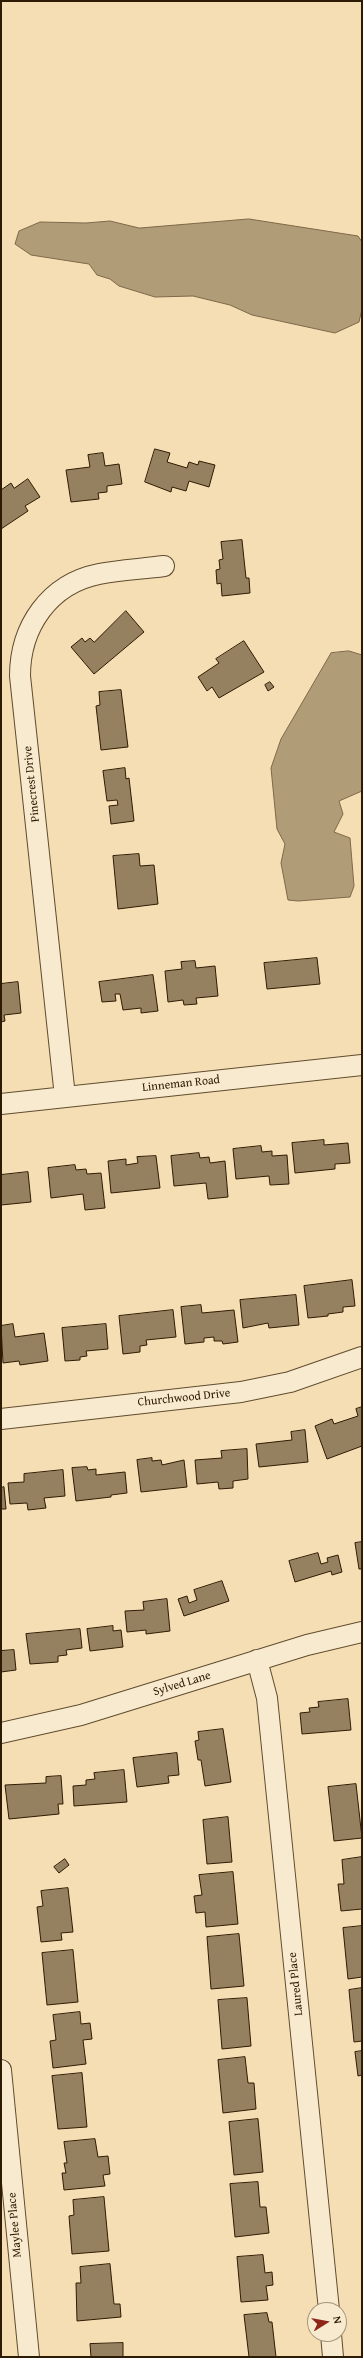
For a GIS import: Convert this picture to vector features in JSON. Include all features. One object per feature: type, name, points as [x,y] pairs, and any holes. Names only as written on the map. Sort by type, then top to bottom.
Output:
[{"type":"street","name":"Pinecrest Drive","points":[[65,1097],[20,676],[20,659],[23,643],[32,623],[44,605],[59,591],[78,580],[99,574],[164,566]]},
{"type":"street","name":"Linneman Road","points":[[1,1104],[362,1065]]},
{"type":"street","name":"Churchwood Drive","points":[[1,1419],[241,1392],[290,1382],[362,1357]]},
{"type":"street","name":"Sylved Lane","points":[[1,1733],[81,1715],[257,1660],[362,1632]]},
{"type":"street","name":"Laured Place","points":[[257,1660],[267,1698],[328,2302]]},
{"type":"street","name":"Maylee Place","points":[[1,2070],[29,2357]]},
{"type":"street","points":[[332,2342],[333,2357]]},
{"type":"shaded area","points":[[249,219],[358,236],[362,242],[362,309],[359,322],[335,333],[252,315],[230,305],[193,296],[155,297],[119,286],[110,279],[97,275],[89,264],[31,255],[15,244],[19,231],[40,222],[86,223],[110,221],[139,228]]},
{"type":"shaded area","points":[[349,651],[362,655],[362,791],[339,801],[343,814],[334,832],[350,838],[354,886],[350,897],[298,901],[288,900],[281,863],[285,844],[277,829],[271,768],[281,739],[331,653]]},
{"type":"building","points":[[155,449],[170,453],[167,462],[187,468],[189,462],[198,465],[199,461],[215,465],[209,487],[189,481],[186,491],[172,487],[171,492],[145,482]]},
{"type":"building","points":[[103,453],[105,466],[119,464],[122,484],[107,486],[107,492],[98,493],[99,499],[71,502],[66,470],[90,467],[88,455]]},
{"type":"building","points":[[28,479],[40,497],[25,506],[28,511],[1,529],[1,490],[11,483],[14,488]]},
{"type":"building","points":[[242,540],[246,578],[249,578],[250,593],[222,596],[221,583],[217,584],[216,570],[220,569],[219,560],[223,559],[221,542]]},
{"type":"building","points":[[126,611],[144,632],[94,674],[71,647],[82,638],[85,642],[90,638],[94,642]]},
{"type":"building","points":[[244,641],[264,672],[219,698],[212,687],[207,691],[198,677],[219,663],[216,659]]},
{"type":"building","points":[[270,682],[274,687],[268,691],[265,685]]},
{"type":"building","points":[[121,690],[128,747],[101,750],[96,706],[100,705],[99,692]]},
{"type":"building","points":[[125,768],[126,779],[129,778],[134,821],[111,824],[109,806],[118,805],[117,800],[107,801],[103,771]]},
{"type":"building","points":[[139,854],[140,866],[154,865],[158,904],[118,909],[113,856]]},
{"type":"building","points":[[317,958],[320,984],[267,989],[264,963]]},
{"type":"building","points":[[195,961],[196,968],[215,966],[218,996],[196,998],[197,1004],[184,1005],[183,1000],[168,1002],[165,971],[182,969],[181,962]]},
{"type":"building","points":[[153,975],[158,1011],[141,1013],[141,1008],[123,1010],[120,994],[115,994],[116,1001],[102,1002],[99,982]]},
{"type":"building","points":[[18,982],[21,1013],[4,1015],[5,1021],[1,1022],[1,984]]},
{"type":"building","points":[[324,1140],[324,1145],[348,1143],[350,1163],[335,1164],[335,1169],[295,1173],[292,1143]]},
{"type":"building","points":[[261,1146],[262,1152],[272,1151],[272,1156],[287,1155],[289,1184],[270,1185],[269,1176],[236,1179],[233,1149]]},
{"type":"building","points":[[199,1153],[200,1158],[209,1157],[210,1163],[225,1161],[228,1197],[208,1199],[206,1183],[174,1186],[171,1156]]},
{"type":"building","points":[[156,1156],[160,1188],[111,1193],[108,1161],[126,1159],[126,1165],[138,1163],[137,1157]]},
{"type":"building","points":[[75,1165],[76,1170],[86,1169],[87,1174],[101,1173],[105,1208],[85,1210],[83,1194],[51,1198],[48,1168]]},
{"type":"building","points":[[28,1172],[31,1202],[1,1205],[1,1175]]},
{"type":"building","points":[[352,1280],[355,1306],[343,1307],[343,1312],[328,1314],[328,1316],[308,1318],[304,1286]]},
{"type":"building","points":[[296,1295],[299,1325],[269,1328],[268,1323],[243,1328],[240,1300]]},
{"type":"building","points":[[201,1305],[202,1313],[234,1310],[238,1342],[223,1344],[222,1341],[214,1341],[214,1337],[204,1338],[204,1342],[185,1344],[181,1307]]},
{"type":"building","points":[[173,1310],[176,1337],[146,1340],[147,1345],[140,1346],[140,1352],[123,1354],[119,1316]]},
{"type":"building","points":[[13,1324],[15,1337],[44,1333],[48,1361],[20,1365],[19,1361],[3,1363],[1,1326]]},
{"type":"building","points":[[106,1324],[108,1349],[86,1351],[87,1356],[80,1357],[80,1360],[65,1361],[62,1328]]},
{"type":"building","points":[[362,1407],[362,1446],[327,1459],[315,1426],[332,1419],[334,1424],[358,1416],[356,1409]]},
{"type":"building","points":[[305,1430],[308,1462],[259,1467],[256,1444],[292,1440],[291,1432]]},
{"type":"building","points":[[247,1449],[248,1479],[233,1481],[233,1488],[219,1489],[218,1482],[197,1484],[195,1460],[222,1458],[221,1451]]},
{"type":"building","points":[[152,1458],[152,1461],[161,1460],[162,1465],[184,1460],[187,1487],[141,1492],[137,1460]]},
{"type":"building","points":[[87,1467],[88,1470],[96,1469],[96,1475],[125,1472],[127,1493],[111,1495],[111,1497],[76,1501],[72,1468]]},
{"type":"building","points":[[63,1470],[65,1496],[44,1498],[46,1508],[28,1510],[27,1503],[10,1504],[8,1483],[24,1482],[24,1474]]},
{"type":"building","points":[[4,1487],[6,1509],[1,1509],[1,1488]]},
{"type":"building","points":[[362,1542],[362,1569],[359,1569],[355,1543]]},
{"type":"building","points":[[318,1553],[321,1564],[328,1562],[327,1558],[338,1555],[342,1572],[332,1575],[331,1571],[295,1582],[289,1561]]},
{"type":"building","points":[[222,1581],[229,1601],[184,1616],[178,1599],[187,1596],[189,1603],[197,1600],[194,1590]]},
{"type":"building","points":[[167,1599],[170,1631],[146,1634],[146,1630],[127,1632],[125,1611],[144,1610],[143,1602]]},
{"type":"building","points":[[113,1626],[113,1631],[121,1630],[123,1647],[90,1651],[87,1629]]},
{"type":"building","points":[[80,1629],[82,1648],[66,1650],[67,1655],[58,1656],[58,1662],[30,1664],[26,1634]]},
{"type":"building","points":[[14,1650],[16,1670],[1,1672],[1,1651]]},
{"type":"building","points":[[348,1699],[351,1730],[302,1734],[300,1713],[310,1712],[309,1708],[319,1707],[318,1702]]},
{"type":"building","points":[[223,1729],[231,1782],[205,1786],[201,1760],[198,1760],[195,1741],[199,1740],[198,1732]]},
{"type":"building","points":[[177,1753],[179,1775],[168,1776],[169,1783],[137,1787],[133,1758]]},
{"type":"building","points":[[124,1770],[127,1802],[74,1806],[73,1786],[86,1785],[86,1780],[95,1779],[94,1773]]},
{"type":"building","points":[[61,1776],[63,1804],[58,1804],[59,1814],[9,1819],[5,1785],[46,1783],[46,1777]]},
{"type":"building","points":[[356,1784],[362,1838],[334,1841],[328,1787]]},
{"type":"building","points":[[228,1817],[232,1862],[207,1864],[203,1820]]},
{"type":"building","points":[[362,1857],[362,1909],[341,1911],[338,1884],[344,1884],[342,1860]]},
{"type":"building","points":[[65,1859],[69,1865],[59,1873],[54,1867]]},
{"type":"building","points":[[233,1872],[238,1924],[206,1927],[205,1912],[196,1913],[194,1896],[202,1895],[199,1875]]},
{"type":"building","points":[[68,1888],[73,1932],[61,1933],[62,1940],[41,1942],[37,1907],[43,1906],[41,1891]]},
{"type":"building","points":[[362,1926],[362,1977],[348,1979],[343,1928]]},
{"type":"building","points":[[239,1934],[244,1986],[211,1989],[207,1937]]},
{"type":"building","points":[[73,1950],[78,2002],[47,2005],[42,1953]]},
{"type":"building","points":[[362,1988],[362,2041],[354,2042],[349,1990]]},
{"type":"building","points":[[247,1998],[251,2046],[222,2049],[218,2000]]},
{"type":"building","points":[[80,2012],[81,2024],[90,2023],[92,2039],[83,2040],[86,2064],[53,2068],[50,2041],[56,2040],[53,2015]]},
{"type":"building","points":[[362,2051],[362,2075],[358,2076],[355,2052]]},
{"type":"building","points":[[245,2057],[248,2083],[254,2083],[256,2109],[223,2113],[218,2060]]},
{"type":"building","points":[[82,2073],[87,2127],[58,2129],[52,2076]]},
{"type":"building","points":[[258,2119],[263,2172],[234,2175],[229,2122]]},
{"type":"building","points":[[95,2139],[98,2157],[108,2156],[110,2174],[103,2175],[105,2186],[64,2190],[62,2173],[66,2173],[64,2163],[67,2163],[64,2142]]},
{"type":"building","points":[[258,2182],[260,2207],[266,2207],[269,2233],[235,2237],[230,2184]]},
{"type":"building","points":[[104,2197],[109,2251],[72,2254],[69,2216],[74,2215],[73,2200]]},
{"type":"building","points":[[263,2255],[265,2273],[272,2272],[273,2285],[266,2286],[268,2300],[241,2302],[237,2257]]},
{"type":"building","points":[[110,2264],[114,2304],[120,2304],[121,2317],[77,2321],[76,2283],[81,2283],[80,2267]]},
{"type":"building","points":[[267,2313],[269,2322],[272,2322],[276,2357],[249,2357],[244,2315]]},
{"type":"building","points":[[123,2343],[123,2357],[91,2357],[90,2344]]}]
